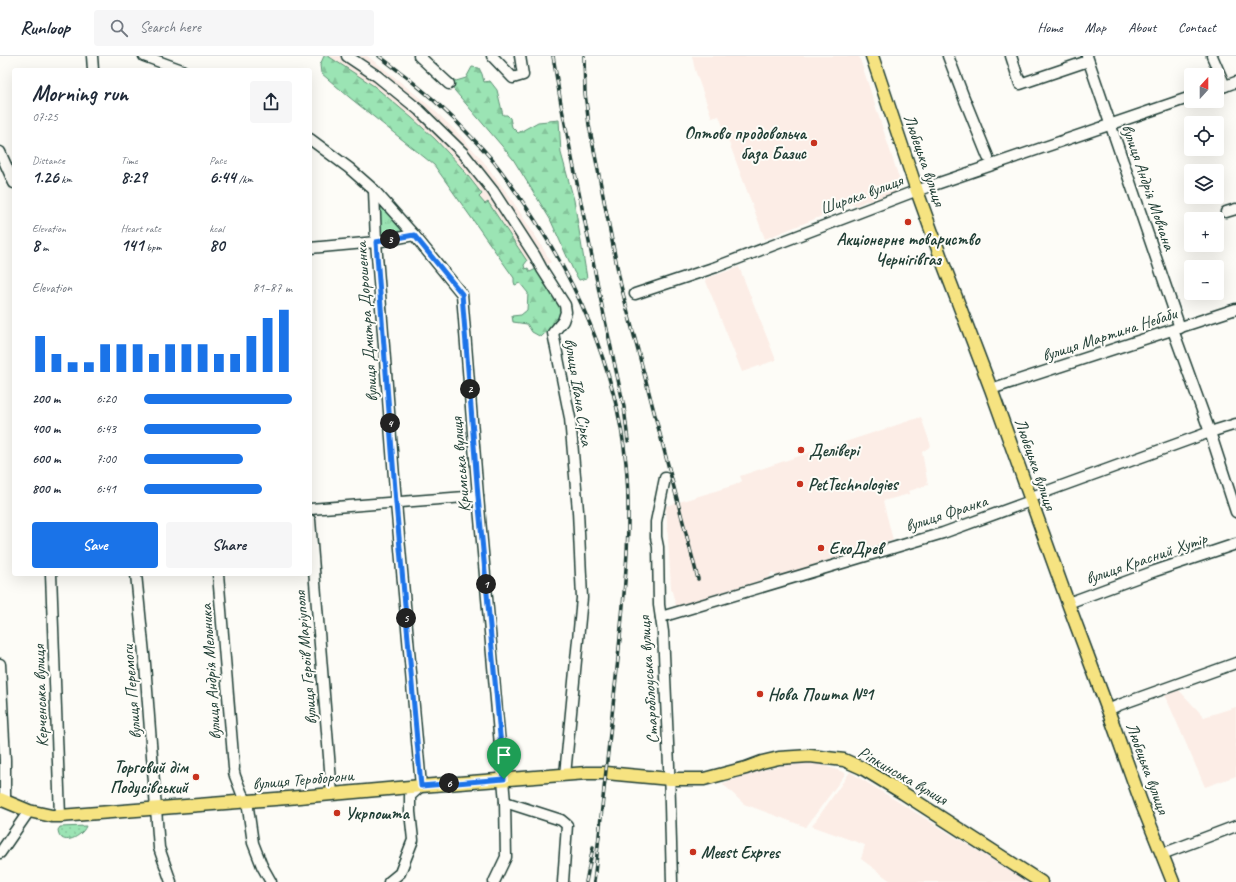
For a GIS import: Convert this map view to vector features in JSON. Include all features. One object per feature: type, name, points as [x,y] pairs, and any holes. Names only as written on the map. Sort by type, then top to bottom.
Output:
[{"type":"main road","name":"Любецька вулиця","points":[[872,56],[942,263],[991,388],[1136,789],[1172,882]]},
{"type":"main road","name":"Ріпкинська вулиця","points":[[612,774],[670,779],[704,779],[746,768],[762,762],[795,756],[816,756],[844,760],[862,768],[909,796],[1041,882]]},
{"type":"main road","name":"вулиця Тероборони","points":[[2,800],[29,811],[52,816],[60,816],[247,802],[504,779],[612,774]]},
{"type":"street","points":[[92,56],[93,68]]},
{"type":"street","points":[[144,56],[175,68]]},
{"type":"street","name":"вулиця Івана Сірка","points":[[347,56],[377,76],[413,105],[463,153],[492,191],[536,256],[542,270],[565,305],[566,312],[563,321],[553,333],[570,418],[578,512],[582,598],[566,775]]},
{"type":"street","points":[[419,56],[449,84]]},
{"type":"street","points":[[492,56],[512,78],[523,75],[520,56]]},
{"type":"street","points":[[948,56],[988,157]]},
{"type":"street","points":[[1011,56],[1020,84],[1087,58]]},
{"type":"street","points":[[1212,56],[1215,68]]},
{"type":"street","name":"вулиця Андрія Мовчана","points":[[1087,58],[1111,125],[1236,512]]},
{"type":"street","points":[[1224,86],[1236,82]]},
{"type":"street","name":"Широка вулиця","points":[[635,294],[716,267],[917,191],[1184,99]]},
{"type":"street","name":"Кримська вулиця","points":[[312,140],[350,168],[374,190],[414,235],[462,294],[478,496],[504,779],[506,857],[494,882]]},
{"type":"street","points":[[0,152],[12,179]]},
{"type":"street","name":"вулиця Дмитра Дорошенка","points":[[374,190],[376,242],[396,503],[421,786]]},
{"type":"street","points":[[312,248],[376,242],[414,235]]},
{"type":"street","name":"вулиця Мартина Небаби","points":[[991,388],[1236,309]]},
{"type":"street","name":"вулиця Франка","points":[[661,617],[943,533],[1031,501],[1034,496],[1236,424]]},
{"type":"street","name":"Старобілоуська вулиця","points":[[665,478],[656,522],[656,537],[658,547],[659,606],[663,632],[670,779],[672,882]]},
{"type":"street","points":[[312,510],[478,496]]},
{"type":"street","name":"вулиця Красний Хутір","points":[[1068,603],[1155,571],[1236,544]]},
{"type":"street","name":"вулиця Героїв Маріуполя","points":[[312,545],[332,794]]},
{"type":"street","name":"Керченська вулиця","points":[[51,576],[60,816]]},
{"type":"street","name":"вулиця Перемоги","points":[[136,576],[160,848],[171,882]]},
{"type":"street","name":"вулиця Андрія Мельника","points":[[218,576],[235,776],[247,802],[253,843],[262,866],[271,882]]},
{"type":"street","points":[[1108,710],[1236,662]]},
{"type":"street","points":[[0,664],[5,760],[2,800]]},
{"type":"street","points":[[389,882],[400,873],[413,840],[410,796],[421,786]]},
{"type":"street","points":[[505,802],[561,820],[568,826],[563,882]]},
{"type":"street","points":[[0,853],[29,811]]},
{"type":"street","points":[[1162,854],[1236,826]]},
{"type":"shaded area","points":[[328,56],[342,56],[377,79],[409,105],[461,155],[489,190],[532,257],[527,261],[488,203],[485,204],[479,197],[482,194],[461,167],[435,139],[412,118]]},
{"type":"shaded area","points":[[353,56],[367,56],[382,67],[431,107],[460,135],[483,161],[508,194],[551,262],[544,266],[477,166]]},
{"type":"shaded area","points":[[692,56],[859,56],[901,184],[897,192],[866,201],[855,206],[852,204],[765,239],[719,116],[712,118],[695,70]]},
{"type":"shaded area","points":[[739,267],[776,360],[742,372],[705,279]]},
{"type":"shaded area","points":[[921,417],[931,446],[922,452],[928,485],[909,491],[909,494],[883,501],[893,540],[778,576],[772,572],[769,577],[765,579],[676,606],[671,588],[666,506],[735,485],[742,481],[740,476]]},
{"type":"shaded area","points":[[1177,688],[1204,717],[1236,707],[1236,776],[1205,787],[1164,693]]},
{"type":"shaded area","points":[[817,763],[846,773],[806,827],[744,804],[721,784],[762,770],[790,764]]},
{"type":"shaded area","points":[[850,772],[1028,882],[892,882],[861,859],[865,845],[812,826]]},
{"type":"green space","points":[[324,56],[328,56],[374,86],[412,118],[435,139],[461,167],[482,194],[479,197],[485,204],[488,202],[527,261],[524,265],[525,269],[528,268],[530,272],[536,269],[562,309],[560,319],[541,337],[532,332],[527,324],[513,322],[512,316],[521,315],[527,310],[528,293],[520,283],[515,285],[514,278],[434,165],[321,73],[320,65]]},
{"type":"green space","points":[[472,67],[479,68],[484,82],[490,81],[497,90],[503,115],[507,115],[510,118],[512,127],[518,133],[538,122],[559,120],[561,153],[574,200],[587,278],[579,280],[574,272],[550,219],[513,159],[449,84],[451,78],[456,81],[466,78]]},
{"type":"green space","points":[[377,201],[408,233],[380,244]]},
{"type":"green space","points":[[86,826],[84,830],[76,837],[67,840],[63,839],[58,830],[60,827]]},
{"type":"railway","points":[[379,56],[405,76],[455,120],[489,157],[510,184],[540,228],[575,291],[603,358],[613,392],[621,427],[626,463],[628,488],[628,537],[618,659],[594,882]]},
{"type":"railway","points":[[553,56],[561,104],[624,407],[628,441]]},
{"type":"railway","points":[[584,56],[585,93],[589,125],[621,286],[698,579]]},
{"type":"railway","points":[[586,882],[593,847]]},
{"type":"place","name":"Оптово продовольча база Базис","points":[[814,143]]},
{"type":"place","name":"Акціонерне товариство Чернігівгаз","points":[[908,222]]},
{"type":"place","name":"Делівері","points":[[801,450]]},
{"type":"place","name":"PetTechnologies","points":[[800,484]]},
{"type":"place","name":"ЕкоДрев","points":[[821,548]]},
{"type":"place","name":"Нова Пошта №1","points":[[760,694]]},
{"type":"place","name":"Торговий дім Подусівський","points":[[196,777]]},
{"type":"place","name":"Укрпошта","points":[[337,813]]},
{"type":"place","name":"Meest Expres","points":[[693,852]]},
{"type":"route","points":[[414,235],[462,294],[478,496],[504,779],[421,786],[396,503],[376,242],[414,235]]}]
